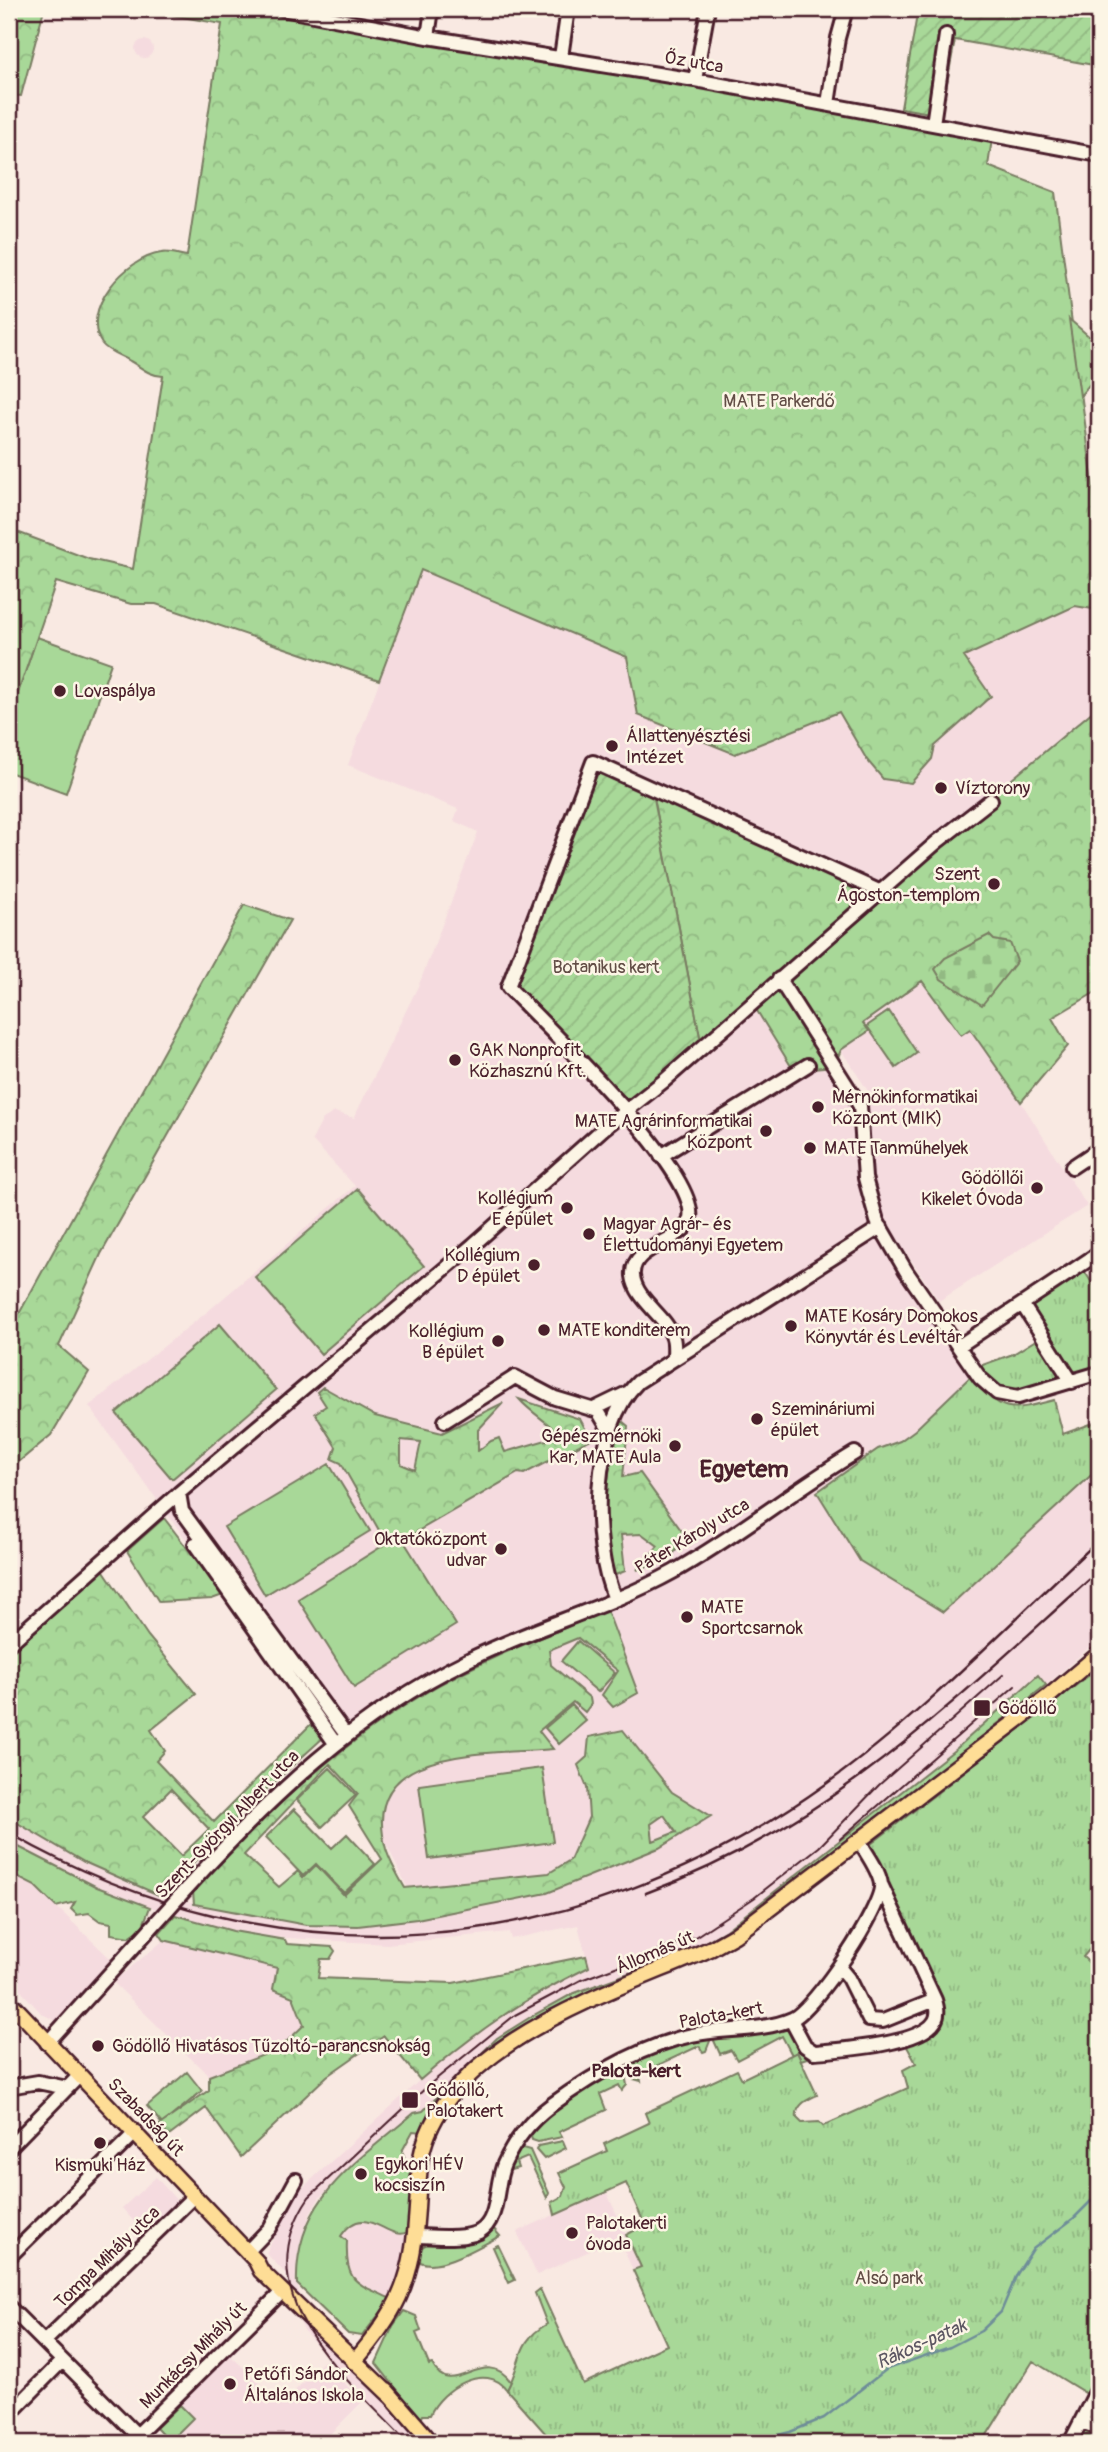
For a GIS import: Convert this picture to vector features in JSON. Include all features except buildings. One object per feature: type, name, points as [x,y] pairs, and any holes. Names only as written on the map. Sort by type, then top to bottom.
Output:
[{"type":"main road","name":"Állomás út","points":[[356,2360],[386,2323],[404,2292],[415,2236],[421,2158],[428,2134],[444,2106],[480,2067],[510,2042],[545,2021],[723,1942],[1058,1689],[1099,1654]]},
{"type":"main road","name":"Szabadság út","points":[[9,2001],[136,2132],[251,2256],[261,2271],[356,2360]]},
{"type":"main road","name":"Szabadság út","points":[[251,2256],[267,2266],[432,2443]]},
{"type":"street","points":[[428,37],[432,9]]},
{"type":"street","points":[[561,57],[568,9]]},
{"type":"street","points":[[695,80],[708,9]]},
{"type":"street","points":[[828,104],[838,38],[846,9]]},
{"type":"street","name":"Őz utca","points":[[289,10],[428,37],[695,80],[1099,155]]},
{"type":"street","points":[[933,124],[946,35]]},
{"type":"street","points":[[694,1348],[673,1337],[637,1286],[633,1275],[639,1258],[685,1227],[690,1218],[689,1203],[661,1156],[627,1110],[508,987],[593,762],[881,892]]},
{"type":"street","points":[[9,1644],[179,1493],[664,1081],[937,842],[991,800]]},
{"type":"street","points":[[779,979],[860,1106],[865,1178],[881,1227],[906,1271],[984,1384],[1004,1395],[1028,1396],[1099,1373]]},
{"type":"street","points":[[661,1156],[808,1065]]},
{"type":"street","points":[[1072,1167],[1099,1149]]},
{"type":"street","points":[[594,1409],[627,1392],[881,1227]]},
{"type":"street","points":[[959,1346],[1099,1253]]},
{"type":"street","points":[[1022,1304],[1072,1382]]},
{"type":"street","points":[[673,1337],[674,1359]]},
{"type":"street","points":[[444,1421],[515,1377],[555,1398],[594,1409],[601,1414],[611,1433]]},
{"type":"street","points":[[615,1600],[605,1567],[598,1513],[616,1412],[627,1392]]},
{"type":"street","name":"Páter Károly utca","points":[[615,1600],[673,1572],[855,1453]]},
{"type":"street","points":[[179,1493],[182,1511],[237,1596]]},
{"type":"street","points":[[167,1504],[341,1739]]},
{"type":"street","name":"Szent-Györgyi Albert utca","points":[[47,2043],[266,1804],[341,1739],[468,1659],[615,1600]]},
{"type":"street","points":[[859,1841],[881,1884],[934,2000],[937,2014],[928,2029],[858,2048],[810,2052],[791,2020],[823,1991],[839,1967],[870,1912],[881,1884]]},
{"type":"street","points":[[870,1912],[883,1908],[894,1912]]},
{"type":"street","points":[[839,1967],[848,1978],[869,2020],[883,2021],[934,2000]]},
{"type":"street","name":"Palota-kert","points":[[415,2236],[468,2235],[484,2228],[492,2214],[503,2165],[521,2135],[548,2108],[588,2080],[629,2058],[682,2038],[791,2020]]},
{"type":"street","points":[[9,2148],[79,2076]]},
{"type":"street","points":[[9,2087],[38,2082],[67,2088]]},
{"type":"street","points":[[9,2257],[136,2132]]},
{"type":"street","points":[[251,2256],[296,2180]]},
{"type":"street","name":"Tompa Mihály utca","points":[[44,2342],[194,2196]]},
{"type":"street","name":"Munkácsy Mihály út","points":[[133,2441],[282,2292]]},
{"type":"street","points":[[9,2307],[62,2361],[133,2441]]},
{"type":"street","points":[[9,2415],[62,2361]]},
{"type":"street","points":[[1070,2443],[1099,2386]]},
{"type":"street","points":[[1080,2422],[1099,2428]]},
{"type":"shaded area","points":[[140,40],[148,40],[153,49],[151,56],[140,58],[135,53],[135,45]]},
{"type":"shaded area","name":"Magyar Agrár- és Élettudományi Egyetem","points":[[421,570],[627,657],[638,715],[735,754],[839,712],[867,760],[932,759],[935,746],[991,696],[963,657],[1075,606],[1099,610],[1099,706],[751,1001],[797,1075],[812,1068],[834,1066],[852,1091],[866,1196],[973,1374],[915,1430],[900,1441],[878,1449],[817,1492],[943,1612],[1099,1468],[1099,1639],[1046,1685],[1038,1675],[957,1748],[726,1930],[661,1963],[572,1994],[506,2032],[460,2072],[423,2111],[414,2113],[320,2197],[310,2214],[298,2253],[297,2284],[302,2304],[423,2443],[406,2443],[305,2332],[296,2314],[286,2274],[266,2253],[299,2191],[420,2080],[477,2031],[513,2007],[589,1967],[578,1925],[511,1939],[509,1932],[387,1944],[256,1936],[175,1915],[117,1896],[77,1878],[9,1842],[9,1818],[84,1862],[161,1896],[306,1925],[380,1924],[547,1893],[658,1845],[549,1877],[410,1893],[346,1760],[89,1406],[207,1312],[355,1186],[312,1140],[323,1119],[335,1112],[354,1118],[420,982],[478,832],[454,821],[458,809],[348,765]]},
{"type":"shaded area","points":[[922,981],[960,1035],[970,1029],[1021,1102],[1087,1206],[939,1301],[886,1223],[873,1194],[866,1160],[870,1094],[841,1050],[868,1032],[863,1023]]},
{"type":"shaded area","points":[[9,1873],[35,1886],[113,1961],[58,2022],[42,2014],[9,1978]]},
{"type":"shaded area","points":[[164,1940],[278,1968],[304,2025],[280,2049],[209,2076],[113,1982]]},
{"type":"shaded area","points":[[156,2177],[179,2203],[145,2234],[122,2208]]},
{"type":"shaded area","name":"Palotakerti óvoda","points":[[606,2191],[641,2267],[633,2270],[618,2238],[537,2275],[517,2232]]},
{"type":"shaded area","points":[[360,2221],[404,2235],[411,2227],[408,2255],[391,2299],[359,2283],[347,2271],[347,2241],[341,2237],[354,2223]]},
{"type":"shaded area","name":"Petőfi Sándor Általános Iskola","points":[[229,2354],[282,2404],[324,2361],[362,2402],[321,2443],[168,2443],[156,2428]]},
{"type":"green space","points":[[9,9],[44,9],[21,96],[9,95]]},
{"type":"green space","name":"MATE Parkerdő","points":[[137,9],[240,9],[553,60],[992,139],[988,166],[1055,192],[1099,531],[1099,610],[1075,606],[964,657],[991,696],[935,746],[932,759],[911,783],[883,779],[867,760],[839,712],[735,754],[638,715],[627,657],[421,570],[379,680],[156,604],[131,604],[56,582],[9,719],[9,529],[89,559],[133,569],[163,376],[150,373],[105,347],[96,331],[97,316],[101,302],[110,288],[134,265],[161,253],[187,256],[222,24]]},
{"type":"green space","points":[[918,9],[1099,9],[1099,66],[955,40],[941,115],[901,108]]},
{"type":"green space","points":[[1069,319],[1099,345],[1099,373],[1080,396]]},
{"type":"green space","name":"Lovaspálya","points":[[37,637],[111,663],[66,793],[9,772],[9,719]]},
{"type":"green space","points":[[1099,706],[1099,990],[1052,1018],[1068,1046],[1021,1102],[970,1029],[961,1035],[922,981],[863,1023],[869,1031],[841,1050],[834,1066],[812,1068],[797,1076],[751,1001],[701,1042],[653,793],[875,894]]},
{"type":"green space","name":"Botanikus kert","points":[[598,772],[653,793],[701,1042],[630,1102],[514,987]]},
{"type":"green space","points":[[244,905],[290,920],[101,1254],[59,1346],[89,1372],[51,1435],[9,1470],[9,1332]]},
{"type":"green space","points":[[989,935],[994,940],[1010,943],[1017,961],[982,1005],[941,979],[935,969],[945,958]]},
{"type":"green space","points":[[889,1011],[917,1053],[896,1068],[867,1026]]},
{"type":"green space","points":[[358,1189],[424,1266],[321,1354],[255,1277]]},
{"type":"green space","points":[[1081,1266],[1096,1289],[1099,1288],[1099,1370],[1027,1392],[997,1389],[977,1367],[1013,1354],[1047,1333],[1028,1302]]},
{"type":"green space","points":[[220,1324],[276,1390],[172,1479],[116,1413]]},
{"type":"green space","points":[[973,1374],[990,1397],[1006,1406],[1026,1407],[1054,1400],[1063,1434],[1099,1421],[1099,1468],[943,1612],[860,1561],[817,1492],[878,1449],[900,1441],[915,1430]]},
{"type":"green space","points":[[323,1387],[375,1416],[442,1433],[503,1403],[478,1430],[478,1451],[499,1438],[505,1452],[560,1436],[519,1399],[580,1419],[591,1439],[524,1474],[518,1473],[411,1535],[402,1533],[384,1539],[341,1463],[332,1459],[336,1447],[315,1413],[326,1406],[317,1392]],"holes":[[[401,1440],[421,1442],[415,1470],[401,1464]]]},
{"type":"green space","points":[[622,1421],[628,1426],[623,1477],[640,1473],[686,1537],[671,1557],[637,1570],[658,1546],[642,1534],[621,1535],[625,1571],[613,1576],[607,1534],[606,1498],[611,1462]]},
{"type":"green space","points":[[329,1464],[370,1531],[265,1595],[224,1527]]},
{"type":"green space","points":[[164,1518],[223,1595],[212,1599],[159,1602],[127,1551]]},
{"type":"green space","points":[[400,1535],[456,1625],[354,1688],[298,1599]]},
{"type":"green space","points":[[102,1568],[148,1636],[196,1694],[151,1730],[165,1751],[156,1761],[214,1822],[311,1724],[323,1738],[247,1807],[161,1896],[84,1862],[9,1818],[9,1648]],"holes":[[[171,1789],[209,1829],[181,1856],[143,1817]]]},
{"type":"green space","points":[[607,1610],[638,1693],[613,1707],[602,1695],[618,1671],[578,1638],[549,1650],[551,1665],[590,1698],[591,1704],[585,1712],[573,1702],[539,1731],[553,1749],[464,1756],[434,1762],[409,1773],[391,1790],[382,1815],[386,1849],[392,1864],[405,1888],[549,1873],[570,1860],[589,1817],[587,1788],[578,1765],[587,1757],[589,1737],[623,1730],[672,1792],[711,1816],[659,1848],[547,1893],[417,1919],[358,1926],[306,1925],[194,1904],[193,1891],[277,1806],[369,1730],[457,1675]],"holes":[[[330,1764],[358,1794],[349,1806],[382,1859],[344,1895],[316,1865],[303,1878],[298,1871],[279,1887],[244,1855]],[[664,1815],[676,1832],[653,1841],[651,1824]]]},
{"type":"green space","points":[[578,1641],[615,1673],[598,1692],[561,1661]]},
{"type":"green space","name":"Alsó park","points":[[1099,1671],[1099,1938],[1083,1957],[1099,1972],[1099,2371],[1087,2394],[1033,2361],[982,2443],[554,2443],[507,2390],[525,2345],[547,2324],[535,2293],[540,2289],[583,2384],[667,2345],[633,2270],[641,2267],[626,2235],[645,2225],[626,2183],[555,2215],[552,2202],[563,2196],[566,2187],[559,2173],[607,2151],[604,2144],[649,2123],[645,2113],[737,2070],[742,2079],[797,2052],[817,2095],[798,2110],[797,2118],[802,2123],[819,2122],[823,2126],[908,2088],[903,2070],[916,2063],[905,2043],[929,2032],[944,2004],[904,1914],[899,1916],[871,1856],[871,1844],[1092,1673]]},
{"type":"green space","points":[[1038,1675],[1046,1685],[820,1867],[713,1943],[536,2022],[429,2120],[422,2132],[413,2131],[402,2151],[406,2161],[415,2166],[411,2227],[400,2234],[367,2221],[359,2221],[341,2236],[347,2241],[348,2266],[355,2280],[391,2299],[362,2336],[348,2334],[297,2284],[299,2254],[306,2228],[317,2206],[333,2185],[414,2113],[423,2111],[497,2038],[572,1994],[689,1951],[726,1930],[957,1748]]},
{"type":"green space","points":[[572,1705],[586,1721],[559,1744],[545,1728]]},
{"type":"green space","points":[[330,1768],[356,1795],[322,1827],[297,1800]]},
{"type":"green space","points":[[542,1768],[553,1842],[429,1859],[419,1785]]},
{"type":"green space","points":[[294,1809],[332,1848],[347,1834],[375,1864],[344,1893],[316,1864],[303,1876],[266,1837]]},
{"type":"green space","points":[[9,1842],[97,1887],[150,1907],[142,1928],[129,1937],[111,1934],[111,1923],[100,1921],[89,1913],[77,1915],[71,1909],[75,1902],[56,1907],[35,1886],[9,1873]]},
{"type":"green space","points":[[175,1915],[233,1931],[285,1940],[287,1944],[332,1947],[335,1951],[330,1959],[321,1959],[318,1978],[453,1983],[586,1956],[589,1967],[500,2018],[420,2080],[384,2036],[327,2076],[241,2157],[206,2108],[169,2136],[158,2126],[209,2090],[209,2076],[279,2049],[304,2025],[293,1997],[273,1989],[277,1968],[164,1940],[159,1933]]},
{"type":"green space","points":[[789,2026],[810,2057],[801,2060],[797,2052],[792,2055],[782,2036],[737,2060],[731,2050],[720,2054],[711,2034]]},
{"type":"green space","points":[[706,2036],[710,2041],[706,2051],[703,2052],[699,2046],[639,2074],[641,2081],[630,2078],[627,2064],[675,2043]]},
{"type":"green space","points":[[615,2071],[625,2075],[627,2085],[622,2091],[619,2085],[600,2094],[606,2110],[559,2132],[562,2137],[538,2142],[532,2140],[530,2133],[548,2114],[581,2090]]},
{"type":"green space","points":[[187,2072],[202,2091],[162,2124],[147,2106]]},
{"type":"green space","points":[[563,2141],[566,2148],[544,2159],[536,2150],[538,2146]]},
{"type":"green space","points":[[519,2147],[530,2150],[549,2193],[547,2198],[528,2157],[516,2162],[518,2168],[507,2171]]},
{"type":"green space","points":[[493,2228],[500,2236],[471,2251],[439,2263],[420,2262],[421,2248],[431,2241]]},
{"type":"green space","points":[[498,2245],[515,2280],[509,2283],[493,2247]]},
{"type":"green space","points":[[404,2311],[416,2316],[421,2331],[416,2333],[429,2365],[432,2364],[440,2374],[449,2378],[459,2377],[479,2369],[490,2368],[501,2372],[511,2382],[507,2390],[488,2378],[476,2378],[454,2388],[436,2405],[430,2415],[423,2415],[421,2420],[376,2363],[393,2326]]},
{"type":"green space","points":[[1099,2401],[1099,2443],[1076,2443]]},
{"type":"green space","points":[[180,2405],[193,2418],[169,2442],[156,2428]]},
{"type":"waterway","name":"Rákos-patak","points":[[746,2443],[790,2432],[824,2418],[887,2369],[950,2347],[981,2331],[1001,2312],[1017,2274],[1033,2249],[1074,2218],[1099,2193]]},
{"type":"tram line","points":[[408,2443],[332,2363],[310,2333],[294,2301],[287,2268],[291,2233],[309,2197],[430,2084],[515,2015],[581,1980],[695,1937],[754,1898],[819,1847],[879,1785],[1004,1674]]},
{"type":"tram line","points":[[840,1839],[1015,1686]]},
{"type":"railway","points":[[9,1833],[111,1882],[215,1915],[319,1932],[424,1933],[528,1919],[631,1889],[730,1844],[826,1784],[932,1697],[1099,1540]]},
{"type":"railway","points":[[646,1893],[713,1865],[776,1832],[833,1795],[941,1712],[1099,1571]]},
{"type":"place","name":"Lovaspálya","points":[[60,691]]},
{"type":"place","name":"Állattenyésztési Intézet","points":[[612,746]]},
{"type":"place","name":"Víztorony","points":[[941,788]]},
{"type":"place","name":"Szent Ágoston-templom","points":[[994,884]]},
{"type":"place","name":"GAK Nonprofit Közhasznú Kft.","points":[[455,1060]]},
{"type":"place","name":"Mérnökinformatikai Központ (MIK)","points":[[818,1107]]},
{"type":"place","name":"MATE Agrárinformatikai Központ","points":[[766,1131]]},
{"type":"place","name":"MATE Tanműhelyek","points":[[810,1148]]},
{"type":"place","name":"Gödöllői Kikelet Óvoda","points":[[1037,1188]]},
{"type":"place","name":"Kollégium E épület","points":[[567,1208]]},
{"type":"place","name":"Magyar Agrár- és Élettudományi Egyetem","points":[[589,1234]]},
{"type":"place","name":"Kollégium D épület","points":[[534,1265]]},
{"type":"place","name":"MATE Kosáry Domokos Könyvtár és Levéltár","points":[[791,1326]]},
{"type":"place","name":"MATE konditerem","points":[[544,1330]]},
{"type":"place","name":"Kollégium B épület","points":[[498,1341]]},
{"type":"place","name":"Szemináriumi épület","points":[[757,1419]]},
{"type":"place","name":"Gépészmérnöki Kar, MATE Aula","points":[[675,1446]]},
{"type":"place","name":"Oktatóközpont udvar","points":[[501,1549]]},
{"type":"place","name":"MATE Sportcsarnok","points":[[687,1617]]},
{"type":"place","name":"Gödöllő","points":[[982,1708]]},
{"type":"place","name":"Gödöllő Hivatásos Tűzoltó-parancsnokság","points":[[98,2046]]},
{"type":"place","name":"Gödöllő, Palotakert","points":[[410,2100]]},
{"type":"place","name":"Kismuki Ház","points":[[100,2143]]},
{"type":"place","name":"Egykori HÉV kocsiszín","points":[[361,2174]]},
{"type":"place","name":"Palotakerti óvoda","points":[[572,2233]]},
{"type":"place","name":"Petőfi Sándor Általános Iskola","points":[[230,2384]]},
{"type":"district","name":"Egyetem","points":[[744,1469]]},
{"type":"district","name":"Palota-kert","points":[[636,2070]]}]
